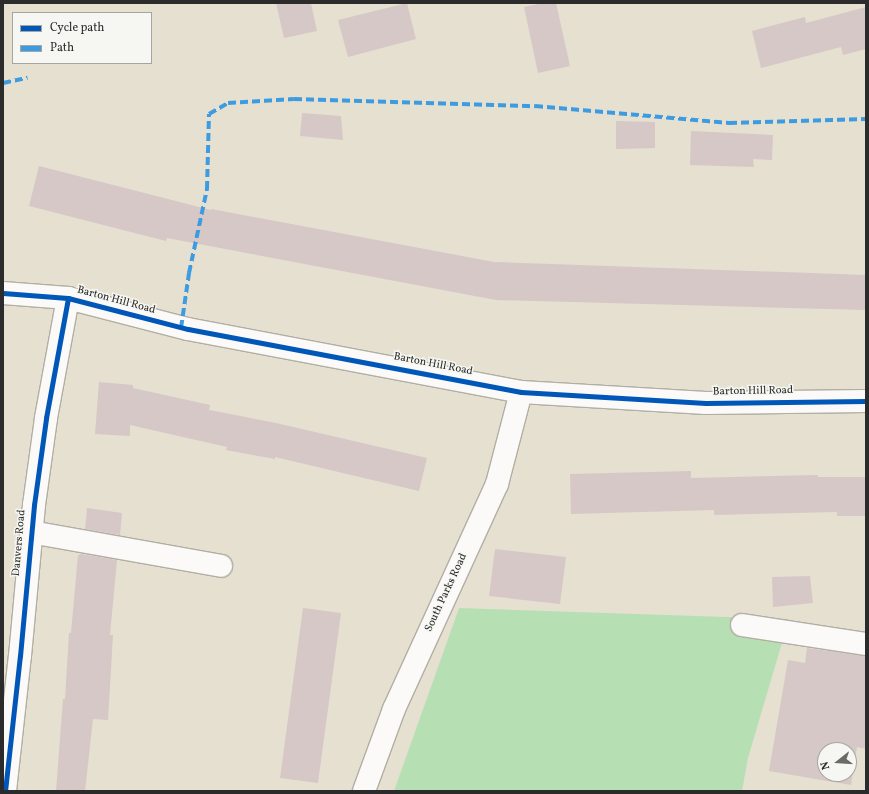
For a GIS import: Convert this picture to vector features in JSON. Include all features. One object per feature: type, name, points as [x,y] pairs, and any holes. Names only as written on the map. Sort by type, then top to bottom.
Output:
[{"type":"street","name":"Barton Hill Road","points":[[3,293],[68,298],[188,329],[522,392],[706,403],[866,401]]},
{"type":"street","name":"Danvers Road","points":[[5,791],[20,656],[31,532],[46,418],[68,298]]},
{"type":"street","name":"South Parks Road","points":[[364,791],[394,709],[497,484],[522,392]]},
{"type":"street","points":[[31,532],[221,566]]},
{"type":"street","points":[[742,625],[866,644]]},
{"type":"green space","points":[[459,608],[789,619],[748,758],[742,791],[394,791]]},
{"type":"building","points":[[276,3],[311,3],[317,31],[284,38]]},
{"type":"building","points":[[407,3],[416,39],[348,57],[338,20]]},
{"type":"building","points":[[543,3],[556,3],[570,66],[538,73],[524,7]]},
{"type":"building","points":[[866,7],[866,49],[843,55],[841,47],[761,68],[752,31],[805,17],[806,23]]},
{"type":"building","points":[[302,113],[341,116],[343,140],[300,136]]},
{"type":"building","points":[[616,121],[655,122],[655,148],[616,149]]},
{"type":"building","points":[[691,131],[773,135],[772,160],[753,159],[754,167],[690,165]]},
{"type":"building","points":[[39,166],[211,210],[494,262],[866,275],[866,310],[496,300],[167,238],[166,241],[29,206]]},
{"type":"building","points":[[99,382],[133,385],[133,388],[210,405],[209,410],[276,423],[427,458],[419,491],[275,457],[275,459],[226,450],[227,447],[130,425],[130,436],[95,434]]},
{"type":"building","points":[[691,471],[691,478],[818,475],[818,477],[866,477],[866,516],[837,516],[837,512],[714,515],[714,510],[571,514],[570,474]]},
{"type":"building","points":[[87,508],[122,513],[120,535],[85,529]]},
{"type":"building","points":[[495,549],[566,557],[560,604],[489,596]]},
{"type":"building","points":[[81,554],[117,560],[110,635],[113,635],[108,720],[93,719],[85,791],[56,791],[63,699],[65,699],[69,633],[71,633],[78,555]]},
{"type":"building","points":[[810,576],[813,603],[773,607],[772,577]]},
{"type":"building","points":[[303,608],[341,613],[318,783],[280,778]]},
{"type":"building","points":[[807,648],[866,656],[866,749],[857,747],[857,742],[817,742],[817,779],[769,771],[788,660],[805,663]]},
{"type":"building","points":[[833,782],[851,782],[851,785]]},
{"type":"marked path","points":[[3,83],[27,78]]},
{"type":"marked path","points":[[181,328],[189,273],[207,189],[209,114],[228,103],[294,99],[535,106],[729,123],[866,119]]},
{"type":"cycle path","points":[[3,293],[68,298],[188,329],[521,392],[706,403],[866,401]]},
{"type":"cycle path","points":[[5,791],[20,656],[34,505],[46,418],[68,298]]}]
